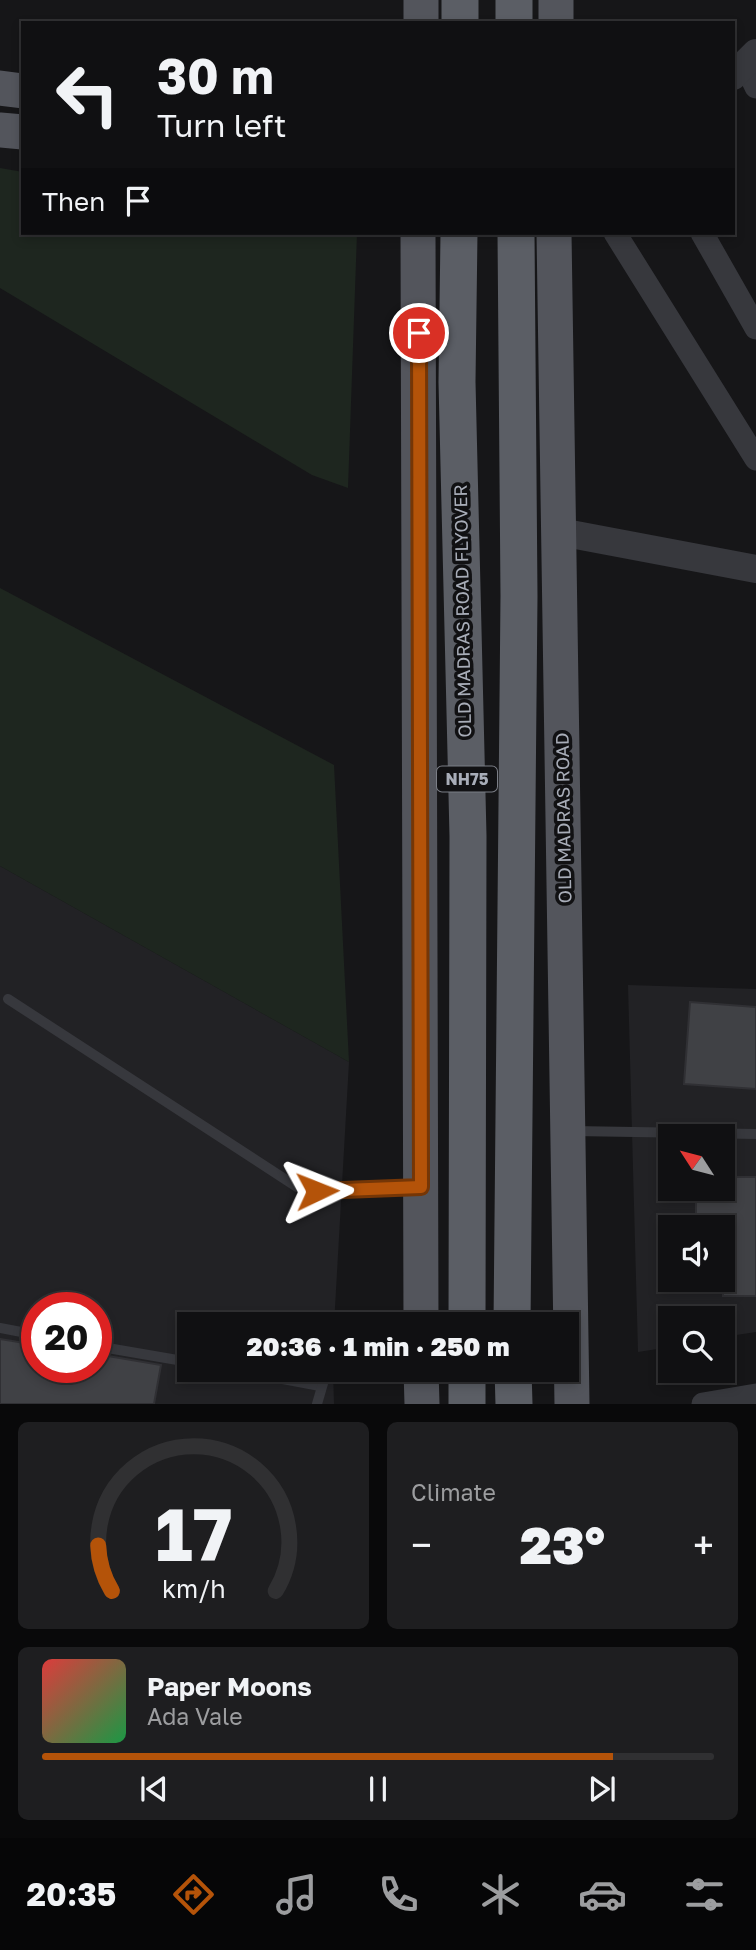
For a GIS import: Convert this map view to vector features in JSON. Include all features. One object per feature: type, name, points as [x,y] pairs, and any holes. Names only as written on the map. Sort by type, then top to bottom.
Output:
[{"type":"highway","points":[[460,0],[460,21]]},
{"type":"highway","points":[[514,0],[514,21]]},
{"type":"highway","name":"OLD MADRAS ROAD FLYOVER","points":[[459,235],[457,382],[468,836],[467,1312]]},
{"type":"highway","name":"NH75","points":[[512,1312],[519,609],[516,235]]},
{"type":"highway","points":[[467,1382],[467,1404]]},
{"type":"highway","points":[[513,1382],[514,1404]]},
{"type":"main road","points":[[421,0],[421,21]]},
{"type":"main road","points":[[556,0],[556,21]]},
{"type":"main road","points":[[0,88],[21,91]]},
{"type":"main road","points":[[0,130],[21,132]]},
{"type":"main road","points":[[418,235],[421,1312]]},
{"type":"main road","name":"OLD MADRAS ROAD","points":[[554,235],[572,1404]]},
{"type":"main road","points":[[421,1382],[422,1404]]},
{"type":"street","points":[[616,235],[756,459]]},
{"type":"street","points":[[703,235],[756,328]]},
{"type":"street","points":[[560,532],[756,569]]},
{"type":"street","points":[[705,1404],[756,1395]]},
{"type":"lane","points":[[8,999],[297,1187],[317,1191],[421,1187]]},
{"type":"lane","points":[[569,1131],[756,1134]]},
{"type":"lane","points":[[0,1328],[21,1332]]},
{"type":"lane","points":[[112,1349],[177,1360]]},
{"type":"lane","points":[[298,1382],[320,1386]]},
{"type":"lane","points":[[317,1404],[323,1382]]},
{"type":"shaded area","points":[[0,168],[21,172],[21,235],[357,235],[348,488],[312,475],[0,288]]},
{"type":"shaded area","points":[[0,588],[334,765],[349,1062],[0,866]]},
{"type":"shaded area","points":[[0,866],[349,1062],[335,1312],[177,1312],[177,1382],[333,1382],[334,1404],[0,1404]]},
{"type":"shaded area","points":[[628,985],[756,989],[756,1332],[735,1335],[735,1306],[658,1306],[658,1349],[638,1352]]},
{"type":"building","points":[[690,1002],[756,1007],[756,1089],[684,1084]]},
{"type":"building","points":[[735,1177],[756,1177],[756,1296],[723,1296],[723,1292],[735,1292],[735,1215],[696,1215],[696,1201],[735,1201]]},
{"type":"building","points":[[0,1339],[21,1342],[21,1383],[112,1383],[112,1357],[161,1365],[154,1404],[0,1404]]},
{"type":"route","points":[[317,1191],[421,1187],[419,333]]}]
